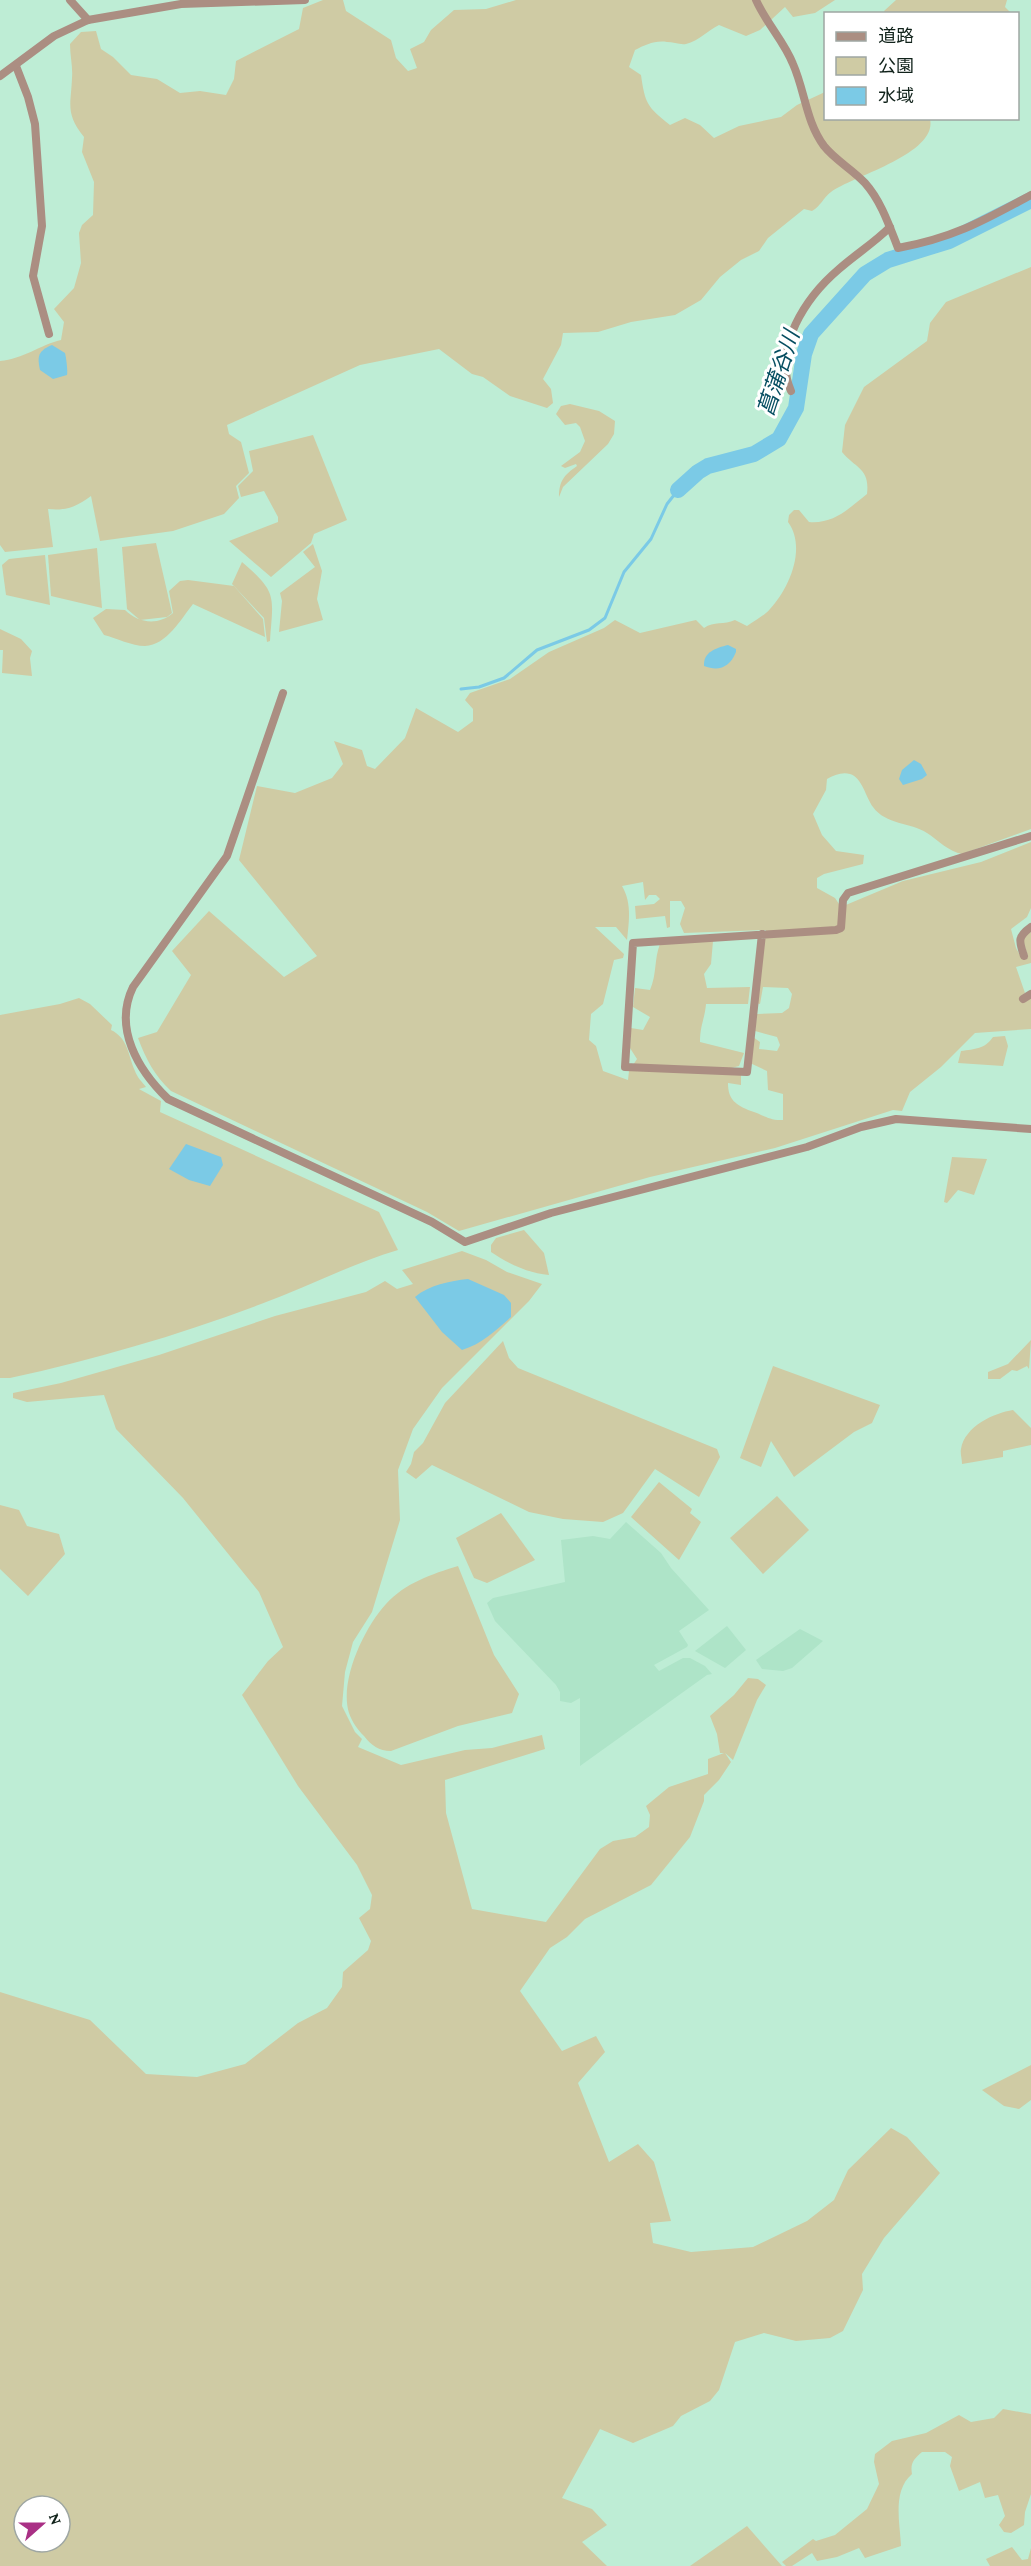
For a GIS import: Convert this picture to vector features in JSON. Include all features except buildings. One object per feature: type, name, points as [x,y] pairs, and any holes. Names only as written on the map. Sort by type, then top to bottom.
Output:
[{"type":"street","points":[[70,0],[88,20]]},
{"type":"street","points":[[0,76],[54,36],[88,20],[181,4],[305,0]]},
{"type":"street","points":[[756,0],[792,61],[802,86],[810,122],[834,157],[847,165],[874,194],[898,248],[933,242],[959,233],[1031,195]]},
{"type":"street","points":[[16,66],[35,124],[42,226],[33,276],[49,334]]},
{"type":"street","points":[[791,391],[785,378],[785,358],[790,339],[802,313],[837,270],[890,227]]},
{"type":"street","points":[[283,693],[227,855],[126,1000],[125,1022],[137,1059],[146,1076],[168,1099],[432,1222],[465,1242],[542,1216],[807,1147],[861,1127],[896,1119],[1031,1129]]},
{"type":"street","points":[[762,934],[747,1072],[626,1067],[633,943],[762,934],[836,930],[841,928],[843,900],[848,893],[1031,836]]},
{"type":"street","points":[[1024,956],[1018,940],[1031,927]]},
{"type":"street","points":[[1023,999],[1031,994]]},
{"type":"shaded area","points":[[626,1522],[661,1553],[671,1568],[709,1610],[679,1631],[687,1647],[654,1665],[659,1671],[683,1658],[690,1658],[705,1666],[712,1674],[707,1675],[580,1766],[580,1698],[571,1703],[560,1701],[560,1692],[556,1685],[495,1621],[487,1603],[493,1598],[565,1582],[561,1540],[593,1536],[610,1539]]},
{"type":"shaded area","points":[[727,1626],[746,1650],[725,1668],[695,1651]]},
{"type":"shaded area","points":[[800,1629],[823,1641],[792,1668],[783,1671],[762,1669],[756,1660]]},
{"type":"green space","points":[[323,0],[343,0],[346,11],[391,40],[396,58],[408,71],[417,68],[410,49],[424,42],[431,30],[454,10],[486,9],[516,0],[835,0],[815,13],[793,17],[785,7],[760,30],[746,36],[719,25],[686,44],[650,43],[635,50],[629,67],[641,75],[648,104],[662,119],[670,125],[685,118],[700,125],[714,138],[739,126],[781,117],[797,105],[824,92],[824,120],[930,120],[929,132],[921,143],[892,163],[831,192],[812,211],[804,209],[768,238],[759,251],[741,260],[720,277],[701,300],[675,315],[631,322],[598,332],[563,333],[561,345],[543,379],[551,389],[553,403],[547,408],[510,396],[483,377],[472,374],[439,349],[360,365],[227,425],[229,434],[241,442],[249,473],[236,486],[239,498],[224,514],[173,531],[100,541],[91,496],[71,507],[48,509],[53,547],[5,552],[0,545],[0,361],[16,358],[61,340],[64,322],[54,309],[74,288],[81,263],[79,233],[82,225],[93,215],[94,182],[82,152],[84,137],[70,109],[72,74],[70,44],[81,32],[96,31],[101,49],[113,57],[131,75],[157,79],[180,93],[200,91],[226,95],[234,79],[236,61],[299,29],[303,8]]},
{"type":"green space","points":[[896,0],[1007,0],[1005,7],[1010,12],[884,12]]},
{"type":"green space","points":[[1031,267],[1031,829],[962,854],[957,853],[920,829],[891,820],[878,813],[858,779],[850,774],[838,774],[827,779],[826,790],[813,814],[822,835],[836,851],[864,855],[863,864],[824,874],[817,878],[817,888],[835,898],[841,907],[903,881],[981,862],[1031,842],[1031,908],[1027,917],[1011,929],[1016,948],[1022,959],[1028,957],[1022,937],[1031,932],[1031,963],[1016,967],[1025,993],[1021,996],[1021,1002],[1031,997],[1031,1029],[975,1033],[941,1067],[910,1092],[902,1111],[893,1110],[775,1148],[650,1177],[459,1231],[427,1212],[171,1091],[151,1066],[138,1038],[157,1032],[191,975],[172,951],[209,911],[284,977],[317,956],[239,860],[257,786],[295,793],[332,778],[343,764],[334,741],[362,750],[367,766],[375,769],[405,738],[416,708],[458,732],[473,721],[473,709],[465,700],[470,693],[510,679],[549,652],[604,628],[615,620],[640,633],[696,620],[704,628],[712,624],[735,620],[747,626],[762,616],[784,591],[793,568],[796,544],[788,522],[789,515],[794,510],[799,510],[809,522],[826,521],[847,510],[867,494],[864,474],[842,452],[845,425],[864,387],[927,341],[930,323],[946,302]],"holes":[[[643,882],[645,900],[649,895],[656,895],[660,899],[654,904],[635,906],[636,919],[665,916],[667,928],[670,927],[670,901],[681,901],[685,908],[680,924],[684,933],[766,930],[756,1003],[760,1004],[763,987],[788,988],[792,994],[789,1008],[782,1013],[757,1014],[755,1031],[777,1037],[780,1045],[777,1051],[759,1049],[760,1042],[753,1037],[750,1063],[767,1071],[768,1090],[783,1094],[783,1120],[770,1119],[746,1109],[731,1098],[728,1083],[741,1085],[741,1075],[727,1069],[739,1066],[744,1053],[700,1042],[706,1004],[748,1004],[750,987],[707,988],[704,974],[711,964],[713,941],[660,944],[650,990],[635,988],[633,1007],[650,1017],[643,1030],[631,1028],[630,1048],[637,1059],[629,1071],[628,1080],[603,1071],[596,1046],[589,1040],[591,1014],[603,1004],[614,960],[623,958],[624,954],[595,927],[616,927],[627,940],[629,906],[622,886]]]},
{"type":"green space","points":[[570,404],[599,411],[615,421],[614,434],[608,444],[563,487],[559,497],[563,479],[577,466],[576,464],[565,468],[561,466],[580,452],[585,441],[576,423],[565,425],[556,414],[561,406]]},
{"type":"green space","points":[[313,435],[347,520],[314,534],[311,543],[271,577],[229,541],[278,522],[278,517],[264,491],[241,497],[238,486],[253,471],[249,451]]},
{"type":"green space","points":[[156,543],[172,613],[167,617],[140,620],[127,609],[122,547]]},
{"type":"green space","points":[[313,544],[322,571],[317,599],[323,620],[279,632],[282,601],[280,593],[315,567],[303,552]]},
{"type":"green space","points":[[97,548],[102,608],[51,596],[48,555]]},
{"type":"green space","points":[[45,555],[50,605],[6,595],[2,565],[9,559]]},
{"type":"green space","points":[[242,562],[262,581],[271,596],[270,641],[267,642],[264,618],[232,584]]},
{"type":"green space","points":[[180,581],[234,586],[263,619],[265,637],[193,604],[167,636],[153,645],[140,646],[104,635],[93,618],[106,609],[125,610],[142,620],[161,620],[173,613],[169,591]]},
{"type":"green space","points":[[0,629],[21,639],[32,651],[30,658],[32,676],[2,673],[3,650],[0,650]]},
{"type":"green space","points":[[79,998],[90,1004],[112,1025],[111,1030],[121,1038],[136,1073],[146,1087],[139,1089],[161,1101],[160,1112],[379,1212],[398,1250],[261,1304],[137,1346],[10,1378],[0,1378],[0,1015],[60,1004]]},
{"type":"green space","points":[[1005,1036],[1008,1046],[1003,1066],[958,1063],[961,1051],[983,1046],[993,1037]]},
{"type":"green space","points":[[952,1157],[987,1159],[974,1195],[958,1190],[947,1203],[944,1202]]},
{"type":"green space","points":[[524,1230],[544,1253],[549,1275],[519,1267],[491,1252],[491,1245],[496,1238]]},
{"type":"green space","points":[[462,1251],[486,1260],[507,1272],[542,1284],[529,1301],[442,1388],[413,1429],[398,1470],[400,1520],[372,1612],[353,1642],[345,1672],[342,1706],[355,1732],[362,1739],[358,1747],[401,1765],[465,1750],[492,1748],[542,1735],[545,1749],[445,1780],[446,1813],[472,1909],[546,1922],[600,1849],[613,1841],[635,1837],[649,1827],[650,1815],[646,1806],[669,1787],[708,1774],[708,1759],[724,1753],[720,1753],[717,1734],[710,1716],[734,1695],[748,1678],[758,1679],[766,1685],[757,1700],[733,1760],[725,1753],[731,1762],[719,1780],[704,1795],[704,1801],[690,1837],[651,1885],[585,1919],[567,1937],[550,1948],[520,1991],[562,2051],[596,2036],[605,2052],[578,2083],[609,2162],[638,2144],[654,2162],[671,2221],[650,2223],[653,2243],[691,2252],[753,2247],[807,2221],[834,2200],[848,2170],[891,2128],[907,2137],[940,2173],[884,2238],[862,2274],[863,2290],[843,2331],[830,2338],[796,2341],[764,2333],[735,2342],[719,2390],[710,2401],[681,2416],[673,2426],[633,2443],[600,2429],[562,2498],[592,2509],[607,2525],[582,2542],[607,2566],[0,2566],[0,1992],[90,2020],[146,2074],[197,2077],[245,2064],[298,2023],[327,2008],[342,1987],[343,1972],[368,1950],[371,1941],[359,1918],[370,1909],[372,1895],[357,1865],[298,1786],[242,1695],[268,1661],[283,1647],[259,1592],[183,1498],[116,1429],[104,1395],[27,1402],[13,1398],[13,1393],[61,1383],[159,1355],[275,1316],[366,1292],[385,1281],[397,1289],[413,1284],[402,1270]]},
{"type":"green space","points":[[1031,1340],[1029,1369],[1027,1366],[1017,1371],[1012,1370],[1000,1379],[988,1379],[988,1372],[1008,1364]]},
{"type":"green space","points":[[503,1341],[509,1358],[518,1368],[717,1449],[720,1457],[699,1497],[655,1469],[623,1513],[603,1522],[563,1519],[529,1512],[432,1465],[416,1479],[406,1472],[414,1452],[423,1443],[445,1403]]},
{"type":"green space","points":[[773,1366],[880,1405],[872,1423],[854,1432],[794,1477],[771,1441],[761,1467],[740,1458]]},
{"type":"green space","points":[[1013,1410],[1031,1428],[1031,1445],[1003,1451],[1003,1457],[962,1464],[961,1449],[974,1427],[997,1414]]},
{"type":"green space","points":[[659,1482],[692,1509],[690,1513],[701,1522],[679,1560],[631,1517]]},
{"type":"green space","points":[[777,1496],[809,1530],[763,1574],[730,1538]]},
{"type":"green space","points":[[0,1505],[19,1510],[27,1526],[59,1534],[65,1554],[28,1596],[0,1569]]},
{"type":"green space","points":[[501,1513],[535,1560],[487,1583],[474,1578],[456,1538]]},
{"type":"green space","points":[[458,1566],[494,1655],[519,1694],[512,1713],[458,1726],[391,1751],[379,1749],[369,1742],[353,1723],[349,1713],[347,1686],[355,1656],[378,1614],[393,1597],[419,1580]]},
{"type":"green space","points":[[1031,2065],[1031,2100],[1019,2109],[1004,2106],[982,2090]]},
{"type":"green space","points":[[1003,2409],[1031,2414],[1031,2494],[1025,2512],[1024,2525],[1011,2533],[1004,2532],[999,2525],[1005,2516],[998,2495],[985,2498],[980,2482],[959,2491],[950,2466],[952,2457],[945,2452],[922,2452],[913,2462],[912,2474],[906,2481],[899,2498],[901,2546],[865,2558],[859,2548],[837,2557],[817,2561],[812,2553],[792,2566],[786,2566],[782,2562],[813,2539],[816,2541],[835,2535],[867,2509],[879,2484],[874,2462],[875,2454],[892,2441],[926,2433],[959,2415],[971,2422],[994,2418]]},
{"type":"green space","points":[[747,2526],[782,2566],[690,2566]]},
{"type":"green space","points":[[1012,2547],[1022,2560],[1028,2559],[1031,2548],[1031,2566],[990,2566],[986,2559]]},
{"type":"water","points":[[52,345],[65,353],[67,371],[67,375],[53,379],[40,370],[39,361],[41,352]]},
{"type":"water","points":[[728,645],[736,649],[736,652],[727,665],[719,668],[704,666],[708,654]]},
{"type":"water","points":[[914,760],[921,764],[927,775],[903,785],[899,779],[902,770]]},
{"type":"water","points":[[186,1144],[221,1157],[223,1165],[210,1186],[189,1180],[169,1169]]},
{"type":"water","points":[[468,1279],[504,1295],[511,1303],[511,1317],[483,1340],[462,1350],[442,1332],[415,1297],[447,1282]]},
{"type":"waterway","name":"菖蒲谷川","points":[[678,490],[708,466],[754,454],[779,439],[796,408],[804,354],[811,334],[865,274],[888,260],[949,241],[1031,200]]},
{"type":"waterway","name":"菖蒲谷川","points":[[461,689],[479,687],[504,678],[537,650],[589,630],[605,618],[624,572],[651,539],[667,504],[678,490]]}]
